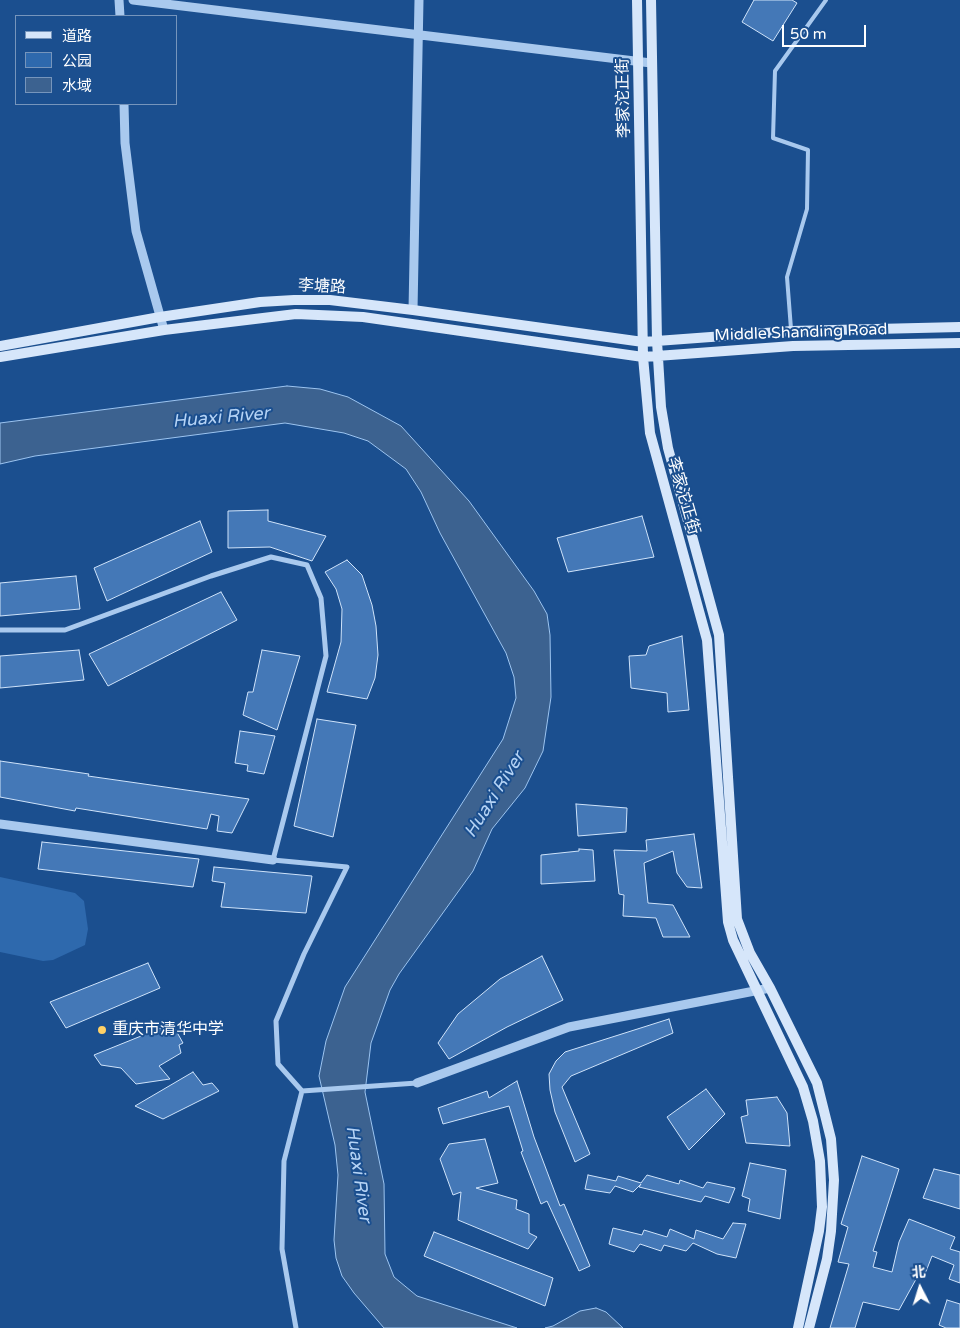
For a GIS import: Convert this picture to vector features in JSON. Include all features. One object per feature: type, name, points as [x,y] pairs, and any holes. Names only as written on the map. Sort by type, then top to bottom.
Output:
[{"type":"main road","name":"李家沱正街","points":[[638,0],[643,357],[650,433],[707,640],[728,922],[733,940],[804,1087],[813,1121],[820,1161],[822,1207],[819,1231],[798,1328]]},
{"type":"main road","name":"李家沱正街","points":[[651,0],[657,341],[661,407],[668,448],[719,635],[737,919],[742,936],[817,1082],[831,1139],[834,1180],[831,1232],[810,1328]]},
{"type":"main road","name":"李塘路","points":[[0,346],[160,317],[260,302],[294,300],[330,300],[643,342]]},
{"type":"main road","name":"李塘路","points":[[0,357],[260,316],[326,314],[363,317],[643,357]]},
{"type":"main road","name":"Middle Shanding Road","points":[[643,342],[792,331],[960,326]]},
{"type":"main road","name":"Middle Shanding Road","points":[[643,357],[793,346],[960,343]]},
{"type":"street","points":[[119,0],[120,15]]},
{"type":"street","points":[[133,0],[419,33],[651,63]]},
{"type":"street","points":[[413,310],[419,0]]},
{"type":"street","points":[[124,105],[125,143],[136,231],[164,330]]},
{"type":"street","points":[[0,630],[65,630],[212,576],[271,557],[307,566],[321,598],[326,656],[273,860]]},
{"type":"street","points":[[0,824],[273,860],[347,867],[304,954],[276,1021],[278,1064],[302,1091]]},
{"type":"street","points":[[302,1091],[417,1083],[569,1027],[770,988]]},
{"type":"street","points":[[296,1328],[282,1249],[284,1161],[302,1091]]},
{"type":"lane","points":[[792,331],[787,277],[807,210],[808,150],[773,138],[775,71],[826,0]]},
{"type":"green space","points":[[0,877],[75,893],[84,901],[88,929],[85,945],[53,960],[43,961],[0,952]]},
{"type":"water","name":"Huaxi River","points":[[287,386],[320,389],[348,397],[401,426],[469,501],[534,591],[547,614],[550,635],[551,697],[543,751],[525,788],[492,829],[473,871],[399,974],[390,990],[371,1043],[365,1092],[384,1184],[385,1254],[394,1277],[417,1296],[517,1328],[384,1328],[342,1276],[336,1258],[334,1240],[338,1175],[335,1145],[319,1076],[326,1041],[345,987],[503,739],[516,698],[514,677],[506,653],[440,533],[421,492],[406,469],[368,441],[344,433],[285,423],[35,456],[0,464],[0,423]]},
{"type":"water","points":[[596,1308],[606,1312],[623,1328],[545,1328],[553,1326],[580,1311]]},
{"type":"building","points":[[754,0],[792,0],[797,3],[773,41],[742,22]]},
{"type":"building","points":[[268,510],[268,521],[326,536],[312,561],[270,547],[228,548],[228,511]]},
{"type":"building","points":[[642,516],[654,557],[568,572],[557,538]]},
{"type":"building","points":[[200,521],[212,552],[107,601],[94,568]]},
{"type":"building","points":[[347,560],[362,575],[372,605],[376,626],[378,655],[375,678],[367,699],[327,692],[341,642],[342,609],[336,589],[325,572]]},
{"type":"building","points":[[76,576],[80,609],[0,616],[0,583]]},
{"type":"building","points":[[221,592],[237,620],[108,686],[89,654]]},
{"type":"building","points":[[682,636],[689,710],[668,712],[667,693],[631,688],[629,656],[646,655],[649,646]]},
{"type":"building","points":[[79,650],[84,680],[0,688],[0,656]]},
{"type":"building","points":[[262,650],[300,656],[277,730],[243,715],[248,692],[253,692]]},
{"type":"building","points":[[317,719],[356,725],[333,837],[294,826]]},
{"type":"building","points":[[240,731],[275,736],[264,774],[247,771],[248,765],[235,763]]},
{"type":"building","points":[[0,761],[89,774],[88,776],[249,799],[232,833],[217,831],[219,816],[211,814],[207,829],[76,808],[75,811],[0,797]]},
{"type":"building","points":[[576,804],[627,808],[626,832],[578,836]]},
{"type":"building","points":[[694,834],[702,888],[687,887],[677,873],[673,851],[644,863],[648,903],[673,905],[690,937],[663,937],[656,918],[623,916],[624,895],[619,894],[614,850],[647,851],[646,840]]},
{"type":"building","points":[[42,842],[199,859],[193,887],[38,869]]},
{"type":"building","points":[[579,849],[593,850],[595,881],[541,884],[541,855],[579,851]]},
{"type":"building","points":[[214,867],[312,876],[306,913],[221,907],[225,883],[212,881]]},
{"type":"building","points":[[542,956],[563,1000],[507,1027],[449,1059],[438,1043],[458,1014],[500,979]]},
{"type":"building","points":[[148,963],[160,988],[66,1028],[50,1002]]},
{"type":"building","points":[[669,1019],[673,1033],[571,1076],[562,1087],[590,1154],[575,1162],[555,1112],[550,1090],[549,1074],[556,1061],[565,1052]]},
{"type":"building","points":[[174,1027],[183,1043],[179,1045],[181,1053],[159,1066],[170,1079],[136,1084],[121,1068],[101,1065],[94,1055],[161,1028],[169,1030]]},
{"type":"building","points":[[193,1072],[203,1085],[212,1083],[219,1091],[163,1119],[135,1106]]},
{"type":"building","points":[[517,1081],[534,1137],[560,1206],[564,1204],[590,1266],[579,1271],[547,1201],[541,1204],[521,1152],[523,1151],[509,1106],[443,1124],[438,1108],[487,1091],[489,1098]]},
{"type":"building","points":[[706,1089],[725,1114],[689,1150],[667,1117]]},
{"type":"building","points":[[777,1097],[787,1113],[790,1146],[746,1143],[741,1117],[748,1115],[746,1100]]},
{"type":"building","points":[[485,1139],[498,1183],[476,1188],[517,1200],[516,1209],[529,1214],[529,1233],[537,1237],[528,1249],[458,1220],[461,1192],[453,1195],[440,1159],[449,1144]]},
{"type":"building","points":[[862,1156],[899,1169],[873,1251],[877,1252],[873,1267],[892,1272],[899,1242],[909,1219],[955,1237],[950,1249],[960,1252],[960,1283],[949,1279],[954,1265],[932,1256],[925,1274],[920,1272],[899,1310],[863,1302],[855,1328],[830,1328],[849,1264],[838,1262],[848,1227],[841,1224]]},
{"type":"building","points":[[750,1163],[786,1170],[780,1219],[748,1211],[750,1199],[742,1196]]},
{"type":"building","points":[[934,1169],[960,1175],[960,1209],[923,1198]]},
{"type":"building","points":[[588,1175],[616,1181],[618,1176],[641,1183],[647,1175],[679,1184],[680,1180],[703,1188],[707,1182],[735,1188],[729,1203],[705,1196],[701,1202],[639,1187],[641,1184],[633,1192],[615,1186],[610,1193],[585,1189]]},
{"type":"building","points":[[733,1223],[746,1224],[736,1258],[717,1254],[693,1243],[686,1251],[664,1245],[661,1251],[640,1244],[634,1252],[609,1244],[613,1228],[642,1235],[644,1230],[667,1237],[670,1229],[694,1239],[696,1230],[723,1239]]},
{"type":"building","points":[[434,1232],[553,1278],[545,1306],[424,1256]]},
{"type":"building","points":[[947,1300],[960,1304],[960,1328],[946,1328],[939,1325]]},
{"type":"place","name":"重庆市清华中学","points":[[102,1030]]}]
